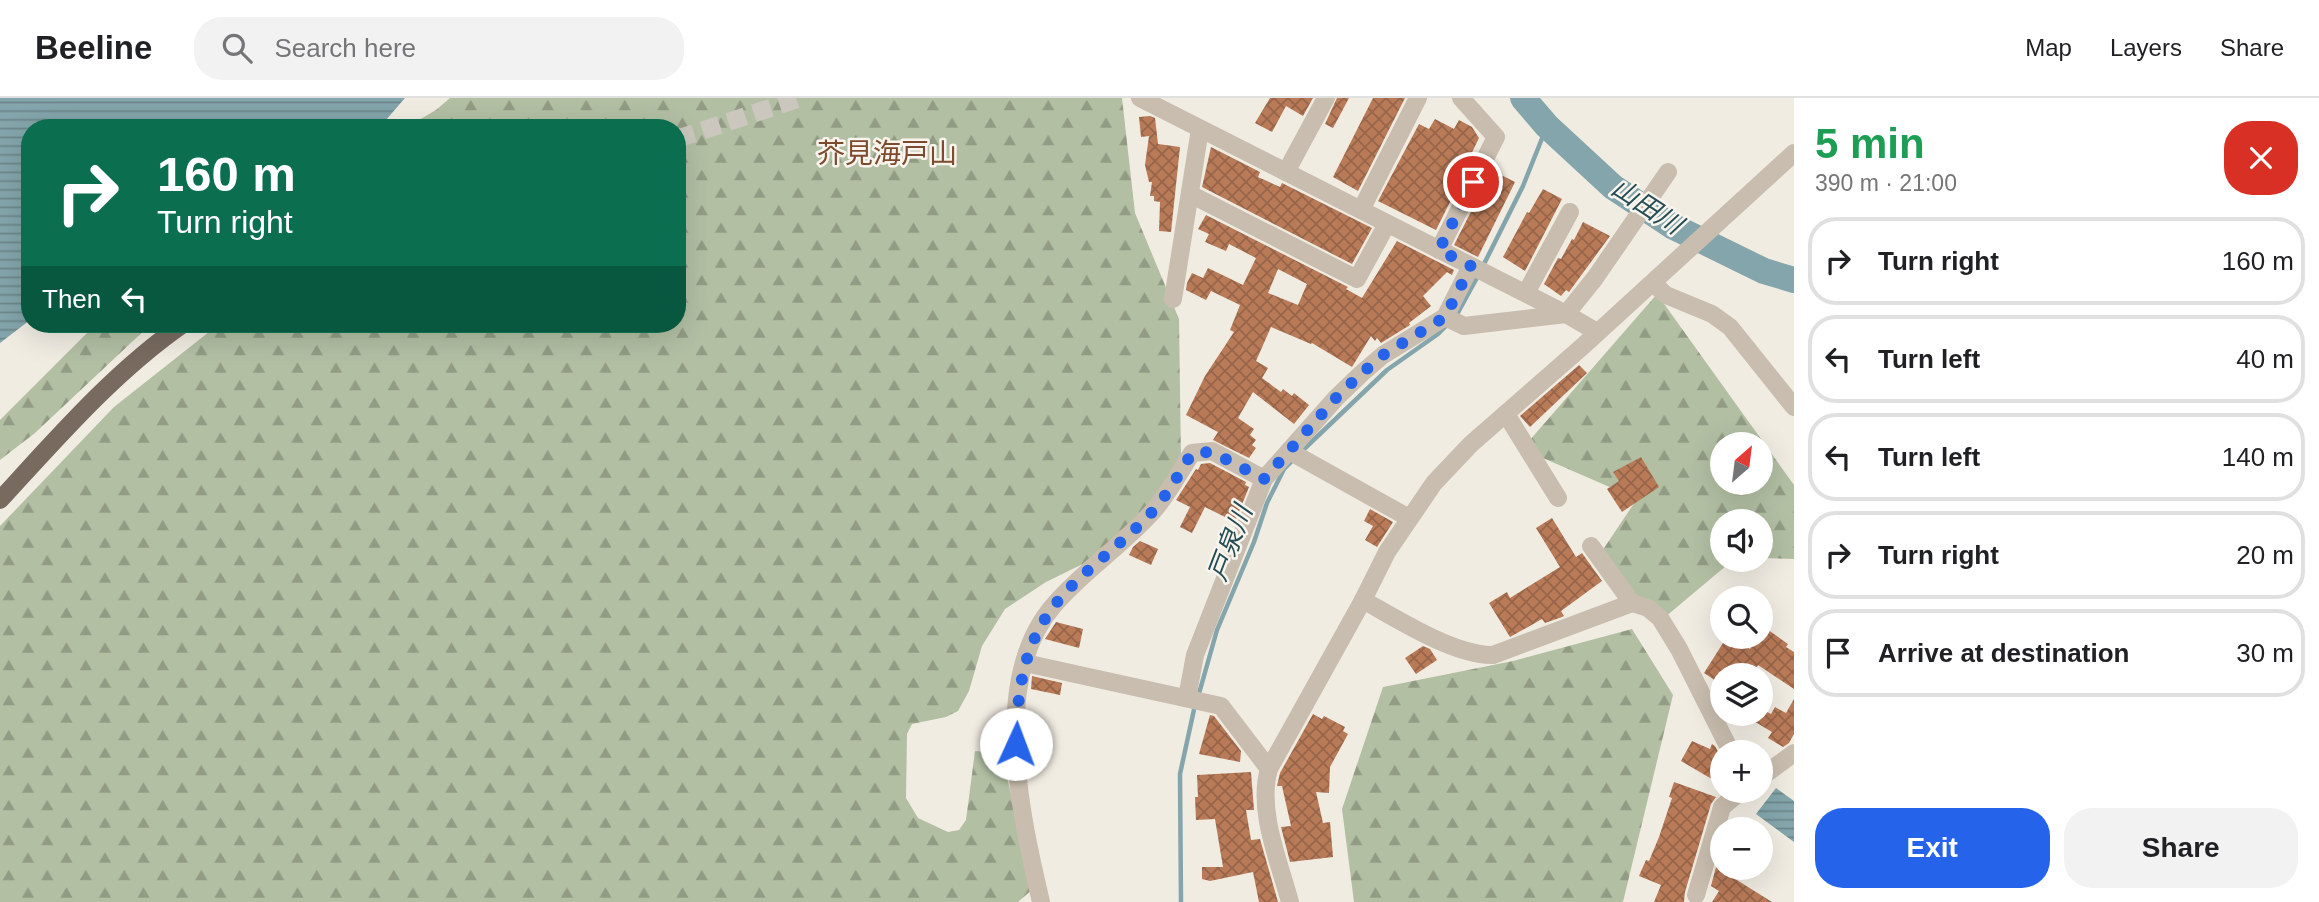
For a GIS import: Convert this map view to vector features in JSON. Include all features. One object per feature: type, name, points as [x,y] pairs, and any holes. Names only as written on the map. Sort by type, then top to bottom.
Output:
[{"type":"main road","points":[[0,500],[57,438],[123,374],[172,333]]},
{"type":"street","points":[[1140,98],[1526,293],[1597,332]]},
{"type":"street","points":[[1286,172],[1326,98]]},
{"type":"street","points":[[1361,210],[1419,98]]},
{"type":"street","points":[[1439,250],[1496,137],[1461,98]]},
{"type":"street","points":[[1174,299],[1200,129]]},
{"type":"street","points":[[1290,902],[1265,809],[1264,787],[1269,769],[1363,600],[1387,551],[1409,518],[1434,483],[1471,444],[1653,283],[1794,153]]},
{"type":"street","points":[[1195,699],[1195,655],[1264,479],[1336,398],[1383,355],[1452,320],[1566,314],[1595,278],[1664,178]]},
{"type":"street","points":[[1190,194],[1357,279],[1387,223]]},
{"type":"street","points":[[1526,293],[1570,212]]},
{"type":"street","points":[[1452,320],[1479,270]]},
{"type":"street","points":[[1653,283],[1666,295],[1712,314],[1730,327],[1794,407]]},
{"type":"street","points":[[1506,414],[1558,498]]},
{"type":"street","points":[[1289,451],[1409,518]]},
{"type":"street","points":[[1041,902],[1023,828],[1015,768],[1017,697],[1031,644],[1052,607],[1080,577],[1156,508],[1192,453],[1212,452],[1264,479]]},
{"type":"street","points":[[1591,546],[1632,603],[1648,608],[1660,618],[1679,649],[1725,740]]},
{"type":"street","points":[[1363,600],[1412,628],[1478,655],[1493,655],[1632,603]]},
{"type":"street","points":[[1025,663],[1221,706],[1269,769]]},
{"type":"street","points":[[1773,768],[1794,753]]},
{"type":"street","points":[[1696,895],[1722,807],[1727,803]]},
{"type":"green space","points":[[450,98],[1122,98],[1135,213],[1179,319],[1181,461],[1156,510],[1099,556],[1046,582],[1005,609],[982,646],[969,691],[958,711],[946,717],[912,724],[907,734],[906,798],[918,818],[948,832],[959,830],[966,820],[975,751],[1001,753],[1034,888],[1018,902],[0,902],[0,526],[114,407],[208,333],[686,333],[686,119],[420,119]]},
{"type":"green space","points":[[1657,294],[1756,432],[1710,432],[1710,495],[1773,495],[1773,456],[1794,485],[1794,559],[1773,558],[1773,509],[1710,509],[1710,572],[1719,572],[1658,623],[1602,551],[1637,499],[1522,449]]},
{"type":"green space","points":[[87,333],[141,333],[35,433],[0,460],[0,420]]},
{"type":"green space","points":[[1632,629],[1673,695],[1623,902],[1354,902],[1342,809],[1383,687],[1513,661]]},
{"type":"water","points":[[0,98],[405,98],[387,119],[21,119],[21,327],[0,343]]},
{"type":"water","points":[[1776,788],[1794,801],[1794,842],[1773,827],[1773,817],[1760,817],[1756,814],[1764,803],[1773,803],[1773,792]]},
{"type":"building","points":[[1270,98],[1313,98],[1303,116],[1286,106],[1272,132],[1255,123]]},
{"type":"building","points":[[1337,98],[1349,98],[1333,128],[1325,124]]},
{"type":"building","points":[[1373,98],[1405,98],[1358,191],[1333,177]]},
{"type":"building","points":[[1139,117],[1155,118],[1158,144],[1180,147],[1171,232],[1159,231],[1160,202],[1154,201],[1154,196],[1150,196],[1152,182],[1149,182],[1145,165],[1149,136],[1141,137]]},
{"type":"building","points":[[1435,119],[1454,129],[1459,120],[1472,127],[1479,138],[1436,230],[1378,201],[1419,124],[1429,129]]},
{"type":"building","points":[[1211,147],[1260,172],[1258,177],[1280,187],[1282,183],[1372,228],[1352,264],[1202,187]]},
{"type":"building","points":[[1499,174],[1515,182],[1478,257],[1454,245],[1482,190],[1489,193]]},
{"type":"building","points":[[1543,189],[1562,199],[1525,271],[1503,257],[1527,212],[1529,213]]},
{"type":"building","points":[[1206,215],[1348,287],[1346,289],[1362,298],[1397,241],[1454,270],[1452,275],[1447,272],[1423,296],[1431,306],[1409,323],[1410,325],[1381,343],[1371,336],[1352,367],[1312,343],[1271,327],[1256,361],[1268,368],[1262,378],[1281,392],[1283,389],[1292,396],[1294,393],[1309,405],[1294,424],[1253,392],[1238,418],[1254,429],[1250,435],[1256,440],[1252,445],[1256,448],[1249,458],[1213,440],[1218,432],[1186,415],[1205,376],[1234,332],[1230,330],[1240,305],[1211,291],[1206,300],[1186,290],[1187,283],[1192,273],[1203,278],[1208,268],[1243,285],[1256,258],[1229,244],[1226,251],[1205,242],[1209,234],[1198,229]],"holes":[[[1278,269],[1307,284],[1298,305],[1268,293]]]},
{"type":"building","points":[[1583,222],[1610,236],[1569,292],[1566,290],[1561,296],[1544,284]]},
{"type":"building","points":[[1579,365],[1587,373],[1530,427],[1520,416]]},
{"type":"building","points":[[1641,457],[1659,487],[1622,512],[1607,489],[1619,481],[1613,472]]},
{"type":"building","points":[[1210,463],[1246,482],[1245,485],[1249,487],[1235,522],[1205,507],[1192,533],[1180,527],[1190,507],[1176,500],[1196,469],[1198,470],[1201,464]]},
{"type":"building","points":[[1370,509],[1393,522],[1377,547],[1365,540],[1373,526],[1364,521]]},
{"type":"building","points":[[1552,518],[1576,557],[1582,553],[1602,581],[1561,611],[1564,616],[1545,623],[1542,619],[1510,637],[1489,603],[1507,592],[1510,598],[1560,567],[1536,528]]},
{"type":"building","points":[[1140,541],[1158,549],[1151,565],[1129,555]]},
{"type":"building","points":[[1056,622],[1083,629],[1079,648],[1045,639]]},
{"type":"building","points":[[1773,633],[1794,652],[1794,689],[1773,675],[1773,663],[1710,663],[1719,649],[1773,649]]},
{"type":"building","points":[[1423,646],[1430,649],[1437,660],[1416,674],[1405,658]]},
{"type":"building","points":[[1710,664],[1710,677],[1704,673]]},
{"type":"building","points":[[1032,676],[1062,683],[1060,695],[1031,689]]},
{"type":"building","points":[[1794,699],[1794,734],[1783,747],[1768,738],[1772,732],[1762,726],[1773,726],[1775,707],[1786,713]]},
{"type":"building","points":[[1313,714],[1322,719],[1324,716],[1345,727],[1343,731],[1348,734],[1330,767],[1329,793],[1316,792],[1323,823],[1330,822],[1333,857],[1290,862],[1281,827],[1291,826],[1282,786],[1277,786],[1280,773]]},
{"type":"building","points":[[1210,715],[1214,716],[1241,751],[1240,762],[1199,754]]},
{"type":"building","points":[[1692,741],[1710,749],[1710,778],[1681,761]]},
{"type":"building","points":[[1251,772],[1254,810],[1246,810],[1251,840],[1260,839],[1278,902],[1259,902],[1253,872],[1210,881],[1202,879],[1202,867],[1223,867],[1215,819],[1196,820],[1197,775]]},
{"type":"building","points":[[1674,782],[1710,795],[1712,803],[1684,902],[1654,902],[1661,885],[1639,876],[1659,837],[1672,798],[1669,797]]},
{"type":"building","points":[[1713,880],[1737,880],[1772,902],[1712,902],[1719,891],[1711,886]]},
{"type":"waterway","name":"山田川","points":[[1523,98],[1547,126],[1613,187],[1672,226],[1764,271],[1794,280]]},
{"type":"waterway","name":"戸泉川","points":[[1483,266],[1523,186],[1547,126]]},
{"type":"waterway","name":"戸泉川","points":[[1455,318],[1479,274]]},
{"type":"waterway","name":"戸泉川","points":[[1302,451],[1387,370],[1448,324]]},
{"type":"waterway","name":"戸泉川","points":[[1198,697],[1217,630],[1254,542],[1267,503],[1284,469],[1293,460]]},
{"type":"waterway","name":"戸泉川","points":[[1181,902],[1180,774],[1195,705]]},
{"type":"tunnel","points":[[686,136],[800,98]]},
{"type":"district","name":"芥見海戸山","points":[[887,153]]},
{"type":"route","points":[[1016,744],[1017,697],[1025,663],[1040,624],[1080,577],[1156,508],[1192,453],[1212,452],[1264,479],[1336,398],[1362,373],[1383,355],[1445,317],[1471,266],[1439,250],[1473,182]]}]
